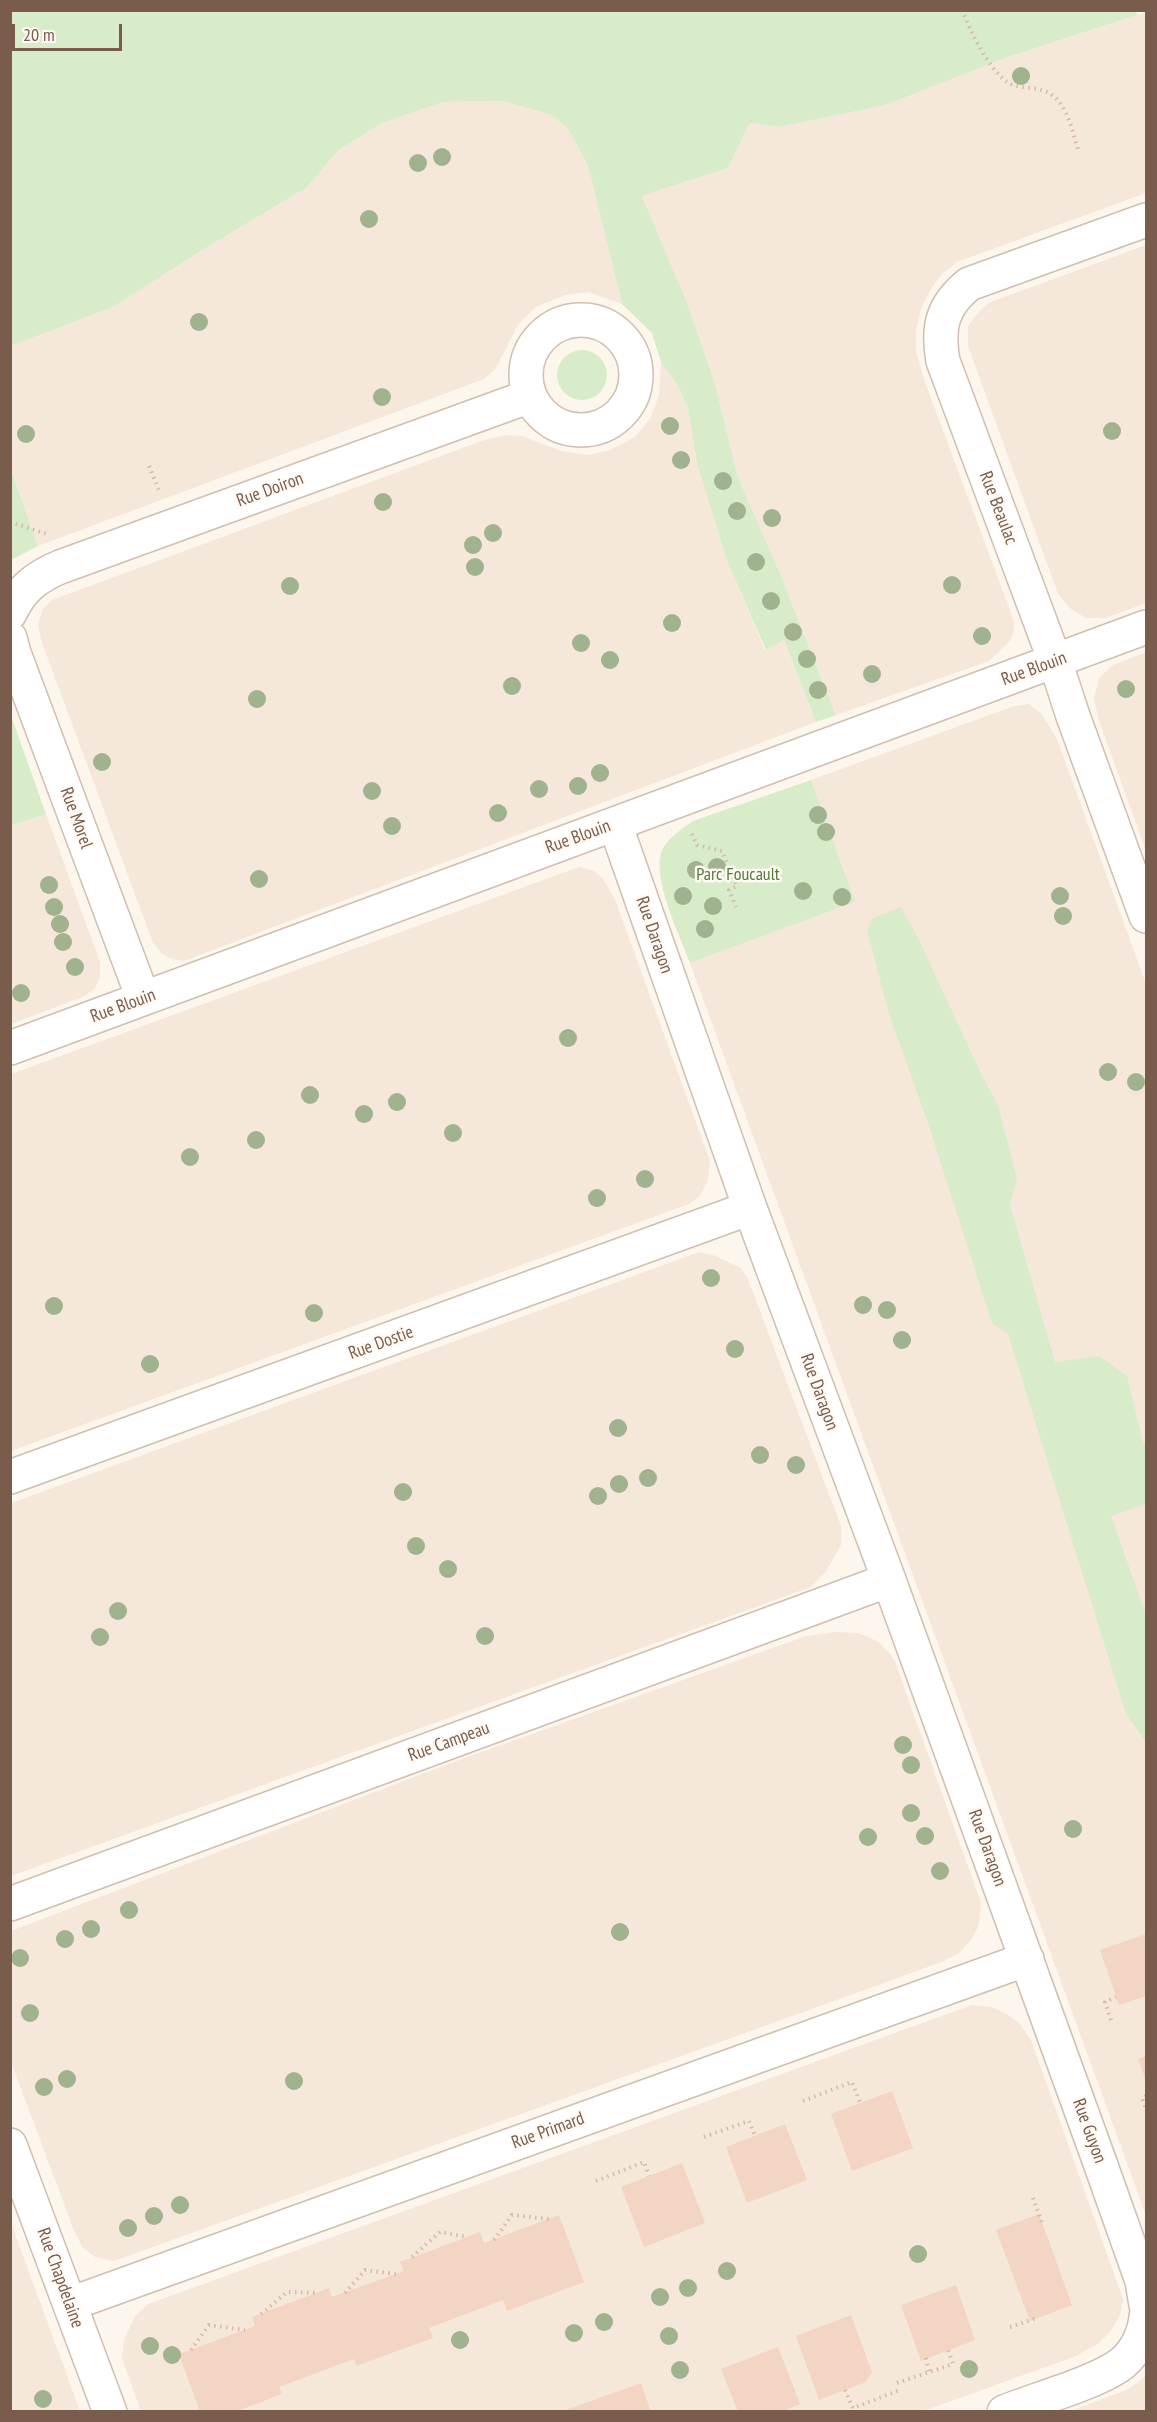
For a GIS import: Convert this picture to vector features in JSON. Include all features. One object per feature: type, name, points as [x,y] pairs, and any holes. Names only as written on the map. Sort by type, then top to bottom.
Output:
[{"type":"street","name":"Rue Beaulac","points":[[1146,220],[969,284],[953,300],[941,324],[940,340],[943,360],[1055,661],[1146,916]]},
{"type":"street","name":"Rue Doiron","points":[[14,605],[30,583],[60,567],[530,396]]},
{"type":"street","name":"Rue Blouin","points":[[10,1048],[1146,627]]},
{"type":"street","name":"Rue Morel","points":[[10,638],[143,998]]},
{"type":"street","name":"Rue Daragon","points":[[615,824],[750,1208],[1027,1959]]},
{"type":"street","name":"Rue Dostie","points":[[10,1477],[750,1208]]},
{"type":"street","name":"Rue Campeau","points":[[10,1904],[889,1580]]},
{"type":"street","name":"Rue Primard","points":[[70,2304],[1027,1959]]},
{"type":"street","name":"Rue Guyon","points":[[1027,1959],[1142,2281],[1146,2305]]},
{"type":"street","name":"Rue Chapdelaine","points":[[10,2145],[110,2412]]},
{"type":"street","points":[[1004,2412],[1116,2368],[1130,2356],[1141,2339],[1146,2317]]},
{"type":"path","points":[[962,10],[972,34],[995,70],[1010,84],[1043,90],[1053,95],[1064,107],[1079,153]]},
{"type":"path","points":[[10,522],[47,534]]},
{"type":"path","points":[[680,800],[697,845],[722,851],[737,886],[729,890],[736,907]]},
{"type":"path","points":[[1111,2020],[1105,2002],[1116,1997]]},
{"type":"path","points":[[803,2101],[852,2082],[860,2102]]},
{"type":"path","points":[[1146,2096],[1142,2098],[1146,2109]]},
{"type":"path","points":[[704,2138],[749,2121],[755,2136]]},
{"type":"path","points":[[596,2181],[644,2162],[650,2176]]},
{"type":"path","points":[[1033,2198],[1042,2223]]},
{"type":"path","points":[[494,2240],[512,2215],[549,2219]]},
{"type":"path","points":[[412,2257],[440,2232],[467,2237]]},
{"type":"path","points":[[345,2293],[365,2270],[396,2274]]},
{"type":"path","points":[[261,2314],[287,2292],[317,2293]]},
{"type":"path","points":[[1010,2327],[1037,2318]]},
{"type":"path","points":[[191,2350],[209,2325],[244,2330]]},
{"type":"path","points":[[897,2383],[953,2364],[948,2350]]},
{"type":"path","points":[[926,2358],[929,2372]]},
{"type":"path","points":[[845,2390],[853,2408],[900,2390]]},
{"type":"shaded area","points":[[1146,12],[1146,193],[957,262],[942,274],[931,289],[921,309],[916,331],[916,352],[926,385],[1014,621],[1014,632],[1010,641],[989,661],[836,715],[777,566],[737,475],[715,383],[686,300],[642,196],[728,168],[750,123],[779,127],[886,105],[1005,58]]},
{"type":"shaded area","points":[[502,101],[551,115],[568,129],[588,166],[622,304],[588,292],[565,295],[536,307],[518,325],[495,370],[484,379],[38,546],[11,470],[11,346],[113,307],[306,188],[339,150],[382,123],[442,102]]},
{"type":"shaded area","points":[[1146,245],[1146,603],[1106,618],[1086,618],[1071,609],[1058,594],[968,346],[968,326],[988,303]]},
{"type":"shaded area","points":[[661,362],[676,383],[688,408],[697,464],[727,561],[765,650],[784,640],[816,722],[184,961],[162,954],[153,943],[41,640],[38,623],[43,609],[52,600],[484,440],[506,435],[522,436],[561,451],[588,455],[610,450],[635,437],[650,419],[659,395]]},
{"type":"shaded area","points":[[1146,652],[1146,851],[1099,721],[1094,698],[1099,678],[1113,665]]},
{"type":"shaded area","points":[[1029,704],[1041,713],[1057,739],[1146,984],[1146,2215],[690,963],[854,902],[811,780],[1014,706]]},
{"type":"shaded area","points":[[46,814],[100,962],[100,977],[94,990],[80,998],[11,1024],[11,826]]},
{"type":"shaded area","points":[[579,867],[594,871],[604,880],[616,902],[710,1161],[708,1180],[700,1196],[689,1204],[11,1451],[11,1074]]},
{"type":"shaded area","points":[[699,1252],[713,1255],[741,1268],[748,1279],[841,1526],[841,1545],[827,1570],[811,1587],[11,1876],[11,1503]]},
{"type":"shaded area","points":[[835,1632],[859,1633],[879,1642],[894,1659],[981,1903],[979,1925],[971,1940],[958,1954],[939,1963],[114,2261],[95,2257],[83,2248],[75,2233],[11,2062],[11,1931],[448,1764],[806,1636]]},
{"type":"shaded area","points":[[972,2005],[991,2007],[1007,2014],[1020,2024],[1031,2040],[1123,2299],[1120,2315],[1111,2331],[1098,2344],[1076,2356],[924,2411],[141,2411],[122,2359],[124,2340],[135,2316],[148,2304]]},
{"type":"shaded area","points":[[11,2223],[80,2411],[11,2411]]},
{"type":"shaded area","points":[[1146,2376],[1146,2411],[1071,2411],[1129,2389]]},
{"type":"green space","points":[[11,11],[1136,11],[1137,15],[1005,58],[886,105],[779,127],[750,123],[728,168],[642,196],[686,300],[715,383],[737,475],[777,566],[836,715],[816,722],[784,640],[766,650],[727,561],[697,464],[688,408],[676,383],[661,362],[652,333],[622,304],[588,166],[568,129],[551,115],[502,101],[443,102],[382,123],[339,150],[306,188],[113,307],[11,346]]},
{"type":"green space","points":[[582,350],[600,357],[607,375],[600,393],[582,400],[564,393],[557,375],[564,357]]},
{"type":"green space","points":[[11,470],[38,546],[10,560]]},
{"type":"green space","points":[[10,713],[46,814],[11,826],[10,826]]},
{"type":"green space","name":"Parc Foucault","points":[[811,780],[855,902],[690,963],[663,890],[660,875],[662,850],[676,834],[693,821]]},
{"type":"green space","points":[[901,907],[998,1105],[1017,1179],[1010,1205],[1055,1362],[1099,1356],[1127,1376],[1143,1443],[1146,1444],[1146,1504],[1111,1516],[1146,1615],[1146,1742],[1126,1714],[1008,1334],[992,1323],[927,1120],[889,1014],[867,930],[873,918]]},
{"type":"building","points":[[1146,1934],[1146,1996],[1119,2005],[1100,1950]]},
{"type":"building","points":[[1146,2056],[1146,2081],[1138,2059]]},
{"type":"building","points":[[892,2091],[913,2148],[852,2171],[831,2114]]},
{"type":"building","points":[[785,2124],[807,2180],[747,2203],[726,2147]]},
{"type":"building","points":[[682,2163],[705,2223],[644,2247],[621,2187]]},
{"type":"building","points":[[1039,2214],[1072,2305],[1030,2321],[996,2230]]},
{"type":"building","points":[[559,2215],[584,2282],[507,2311],[503,2300],[429,2328],[433,2338],[356,2366],[354,2359],[279,2387],[282,2394],[235,2412],[200,2412],[179,2354],[255,2326],[252,2317],[329,2288],[332,2297],[404,2271],[400,2262],[480,2232],[484,2243]]},
{"type":"building","points":[[956,2285],[975,2340],[921,2361],[901,2305]]},
{"type":"building","points":[[851,2315],[872,2372],[866,2382],[819,2400],[796,2336]]},
{"type":"building","points":[[778,2347],[800,2404],[781,2412],[738,2412],[721,2369]]},
{"type":"building","points":[[641,2383],[651,2412],[563,2412],[563,2411]]}]
